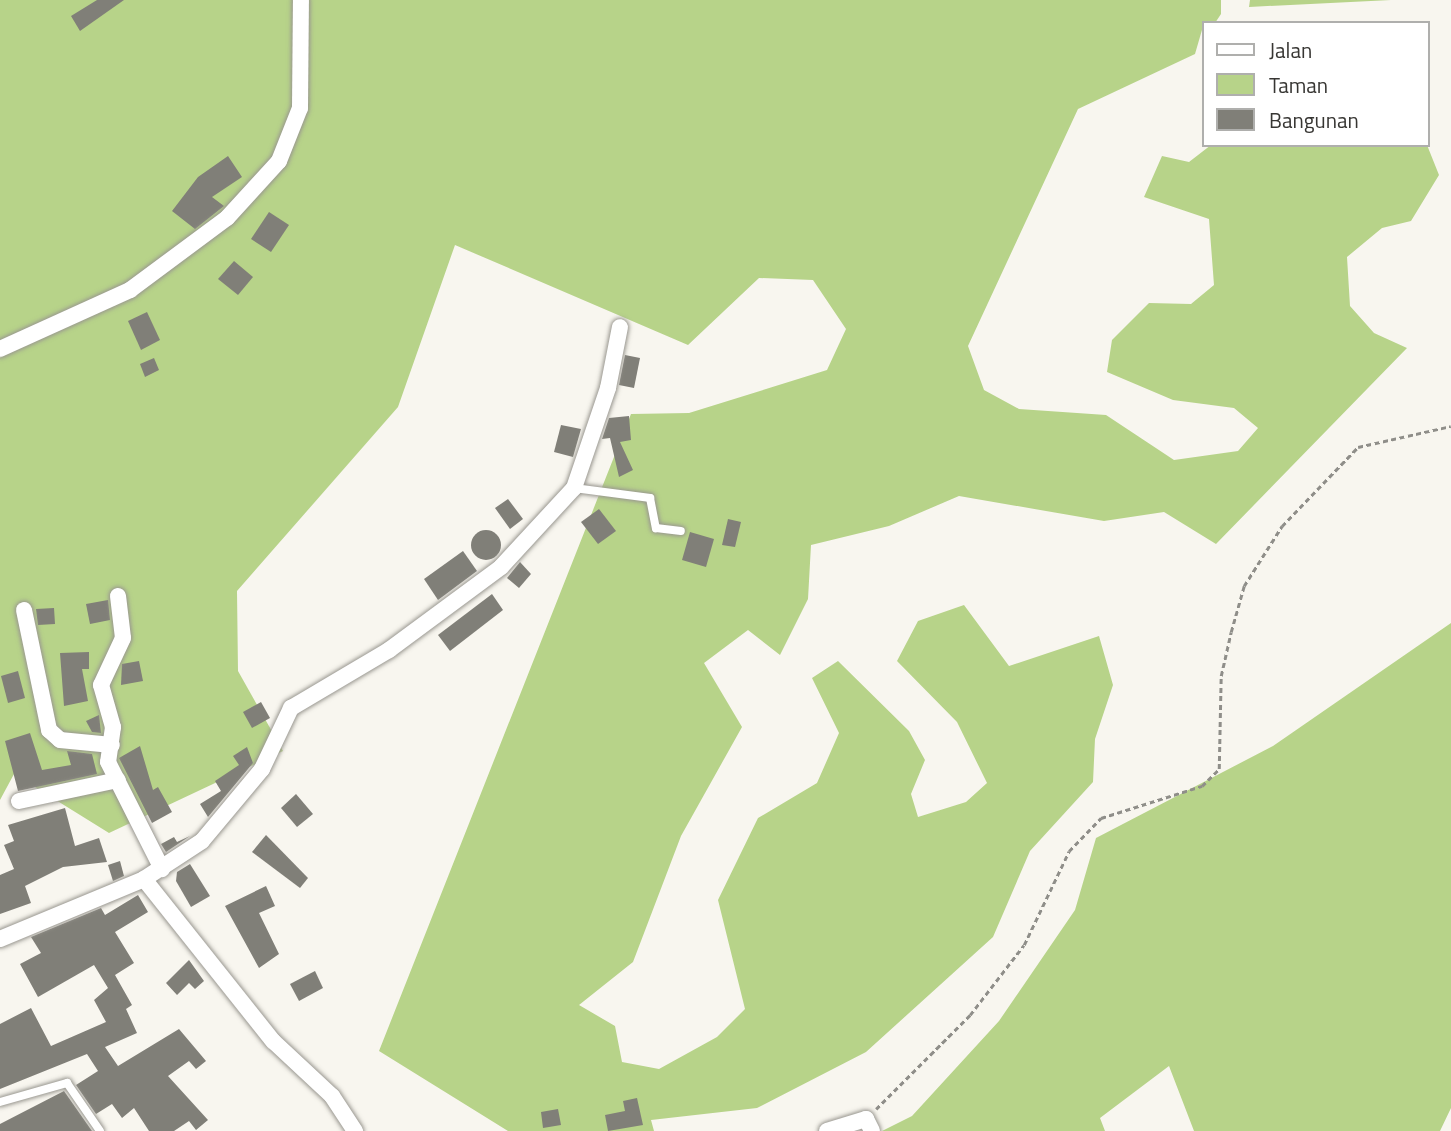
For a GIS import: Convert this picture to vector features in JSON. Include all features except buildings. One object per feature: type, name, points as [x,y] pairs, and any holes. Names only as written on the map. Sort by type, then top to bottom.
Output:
[{"type":"street","points":[[0,349],[130,290],[227,218],[279,161],[300,108],[301,0]]},
{"type":"street","points":[[0,939],[162,869],[231,812],[262,769],[291,708],[458,603],[574,488],[608,388],[620,327]]},
{"type":"street","points":[[118,596],[122,638],[102,685],[112,745],[108,762],[162,869]]},
{"type":"street","points":[[24,610],[49,730],[60,740],[112,745]]},
{"type":"street","points":[[19,801],[118,780]]},
{"type":"street","points":[[144,879],[272,1041],[332,1096],[355,1131]]},
{"type":"street","points":[[827,1131],[869,1125]]},
{"type":"lane","points":[[574,488],[650,498],[656,528],[681,531]]},
{"type":"lane","points":[[0,1102],[67,1083],[100,1131]]},
{"type":"path","points":[[869,1125],[970,1015],[1024,945],[1069,851],[1101,818],[1202,786],[1219,769],[1221,676],[1231,632],[1244,586],[1282,526],[1358,447],[1451,426]]},
{"type":"green space","points":[[0,0],[1221,0],[1221,14],[1216,21],[1202,21],[1195,54],[1078,109],[968,346],[984,390],[1019,409],[1106,415],[1174,460],[1238,451],[1258,428],[1234,408],[1173,400],[1107,372],[1112,340],[1149,303],[1191,304],[1214,285],[1209,219],[1144,197],[1162,156],[1189,162],[1208,147],[1428,147],[1439,175],[1411,221],[1382,228],[1347,257],[1350,306],[1374,333],[1407,348],[1216,544],[1164,512],[1104,521],[959,496],[889,526],[811,545],[808,599],[780,655],[748,630],[704,663],[742,727],[681,836],[633,962],[579,1005],[615,1026],[622,1062],[659,1069],[717,1037],[745,1009],[718,900],[758,818],[817,783],[839,733],[812,678],[838,661],[909,731],[925,760],[911,794],[918,817],[966,802],[987,783],[957,722],[897,661],[918,621],[964,605],[1009,666],[1099,636],[1113,685],[1095,739],[1093,782],[1030,851],[993,937],[866,1052],[757,1108],[651,1120],[654,1131],[508,1131],[379,1051],[631,414],[689,413],[827,370],[846,329],[813,280],[759,278],[688,345],[455,245],[398,407],[237,591],[238,671],[283,751],[109,833],[14,774],[0,800]]},
{"type":"green space","points":[[1250,0],[1391,0],[1249,7]]},
{"type":"green space","points":[[1451,623],[1451,1108],[1440,1131],[1194,1131],[1169,1066],[1100,1118],[1105,1131],[882,1131],[912,1116],[999,1021],[1075,910],[1096,838],[1273,746]]}]
